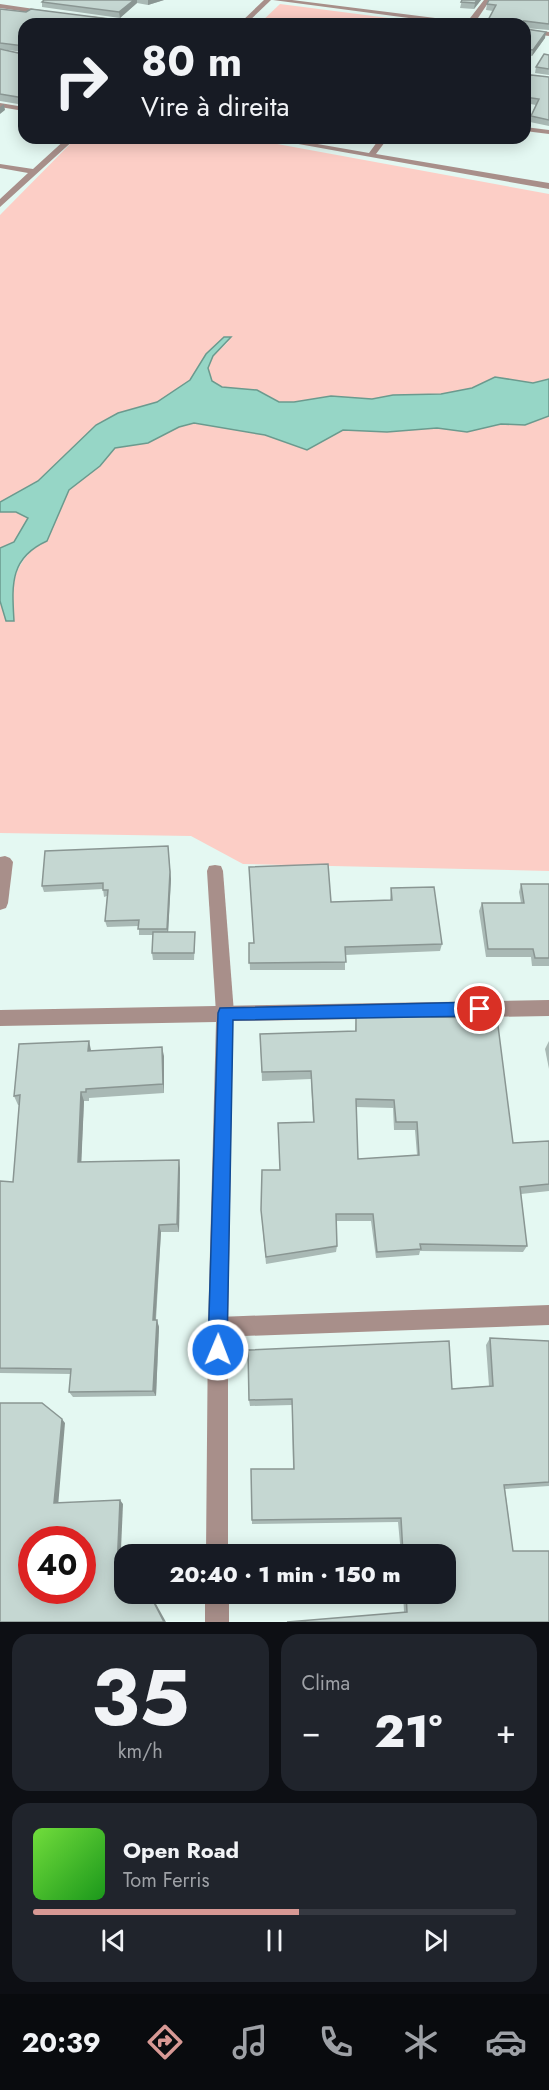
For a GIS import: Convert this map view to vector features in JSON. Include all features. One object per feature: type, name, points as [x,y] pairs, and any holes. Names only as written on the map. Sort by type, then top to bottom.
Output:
[{"type":"street","points":[[249,18],[268,0]]},
{"type":"street","points":[[276,0],[422,18]]},
{"type":"street","points":[[474,18],[488,0]]},
{"type":"street","points":[[0,6],[56,14]]},
{"type":"street","points":[[79,17],[87,18]]},
{"type":"street","points":[[531,32],[549,34]]},
{"type":"street","points":[[531,77],[549,79]]},
{"type":"street","points":[[0,105],[18,108]]},
{"type":"street","points":[[531,130],[549,132]]},
{"type":"street","points":[[0,204],[65,144]]},
{"type":"street","points":[[308,144],[549,186]]},
{"type":"street","points":[[372,154],[380,144]]},
{"type":"street","points":[[0,166],[35,172]]},
{"type":"street","points":[[0,903],[5,862]]},
{"type":"street","points":[[215,871],[225,1013],[218,1327],[217,1544]]},
{"type":"street","points":[[0,1018],[549,1008]]},
{"type":"street","points":[[218,1327],[549,1315]]},
{"type":"street","points":[[217,1604],[217,1622]]},
{"type":"shaded area","points":[[280,4],[388,18],[265,18]]},
{"type":"shaded area","points":[[70,144],[277,144],[549,194],[549,379],[533,383],[495,377],[472,388],[441,394],[393,395],[372,399],[331,396],[279,402],[257,390],[222,387],[212,381],[208,368],[213,356],[229,341],[206,354],[190,380],[157,402],[118,413],[96,425],[38,481],[0,502],[0,215]]},
{"type":"shaded area","points":[[224,337],[231,337],[213,356],[208,368],[212,381],[222,387],[257,390],[279,402],[331,396],[372,399],[393,395],[441,394],[472,388],[495,377],[533,383],[549,379],[549,416],[525,425],[501,424],[467,432],[437,428],[387,432],[343,430],[307,450],[265,435],[194,423],[179,427],[148,443],[115,448],[100,466],[69,490],[47,541],[35,548],[19,565],[15,574],[13,596],[14,621],[6,621],[0,601],[0,548],[14,542],[28,518],[16,512],[0,512],[0,502],[38,481],[96,425],[118,413],[157,402],[190,380],[206,354]]},
{"type":"shaded area","points":[[549,416],[549,871],[243,864],[191,836],[0,833],[0,601],[6,620],[12,585],[21,564],[36,547],[47,541],[69,490],[100,466],[115,448],[148,443],[179,426],[194,423],[265,435],[307,450],[343,430],[387,432],[437,428],[467,432],[501,424],[525,425]]},
{"type":"shaded area","points":[[0,512],[16,512],[28,518],[14,542],[0,548]]},
{"type":"building","points":[[44,0],[134,0],[119,12],[42,2]]},
{"type":"building","points":[[462,0],[477,0],[475,3],[461,2]]},
{"type":"building","points":[[489,0],[549,0],[549,24],[531,22],[531,18],[489,18],[496,5],[487,4]]},
{"type":"building","points":[[0,9],[26,12],[31,9],[102,18],[18,18],[18,45],[0,43]]},
{"type":"building","points":[[531,30],[546,32],[531,50]]},
{"type":"building","points":[[0,49],[18,53],[18,97],[0,94]]},
{"type":"building","points":[[544,54],[549,55],[549,69],[536,67]]},
{"type":"building","points":[[531,75],[549,77],[549,120],[531,116],[539,99],[531,98]]},
{"type":"building","points":[[168,846],[170,872],[167,929],[138,929],[139,920],[105,921],[108,890],[103,890],[103,883],[42,886],[45,851]]},
{"type":"building","points":[[328,864],[331,902],[392,900],[391,888],[434,887],[442,944],[345,947],[346,962],[249,963],[249,943],[254,943],[249,867]]},
{"type":"building","points":[[521,884],[549,884],[549,958],[535,958],[533,949],[488,949],[482,903],[524,903]]},
{"type":"building","points":[[153,932],[195,932],[194,953],[152,953]]},
{"type":"building","points":[[356,1016],[497,1018],[513,1143],[549,1141],[549,1184],[520,1187],[527,1246],[420,1244],[421,1249],[377,1252],[373,1214],[336,1214],[337,1246],[266,1257],[261,1210],[262,1170],[280,1170],[278,1123],[314,1122],[311,1071],[262,1072],[260,1034],[356,1031]],"holes":[[[356,1099],[394,1100],[396,1122],[417,1122],[419,1155],[358,1159]]]},
{"type":"building","points":[[89,1041],[88,1051],[162,1047],[163,1084],[86,1089],[86,1092],[81,1092],[78,1162],[179,1160],[177,1224],[159,1225],[153,1320],[157,1320],[153,1391],[69,1392],[71,1369],[0,1368],[0,1181],[13,1182],[20,1095],[14,1096],[19,1044]]},
{"type":"building","points":[[490,1338],[549,1341],[549,1482],[504,1485],[513,1551],[549,1551],[549,1622],[287,1622],[407,1612],[407,1604],[456,1604],[456,1544],[402,1544],[401,1518],[252,1520],[251,1469],[294,1469],[292,1399],[249,1400],[248,1350],[449,1341],[452,1389],[493,1386]]},
{"type":"building","points":[[0,1403],[42,1403],[62,1419],[54,1503],[120,1500],[118,1544],[114,1544],[114,1604],[155,1604],[164,1622],[0,1622]]},
{"type":"route","points":[[218,1350],[225,1013],[480,1009]]}]
